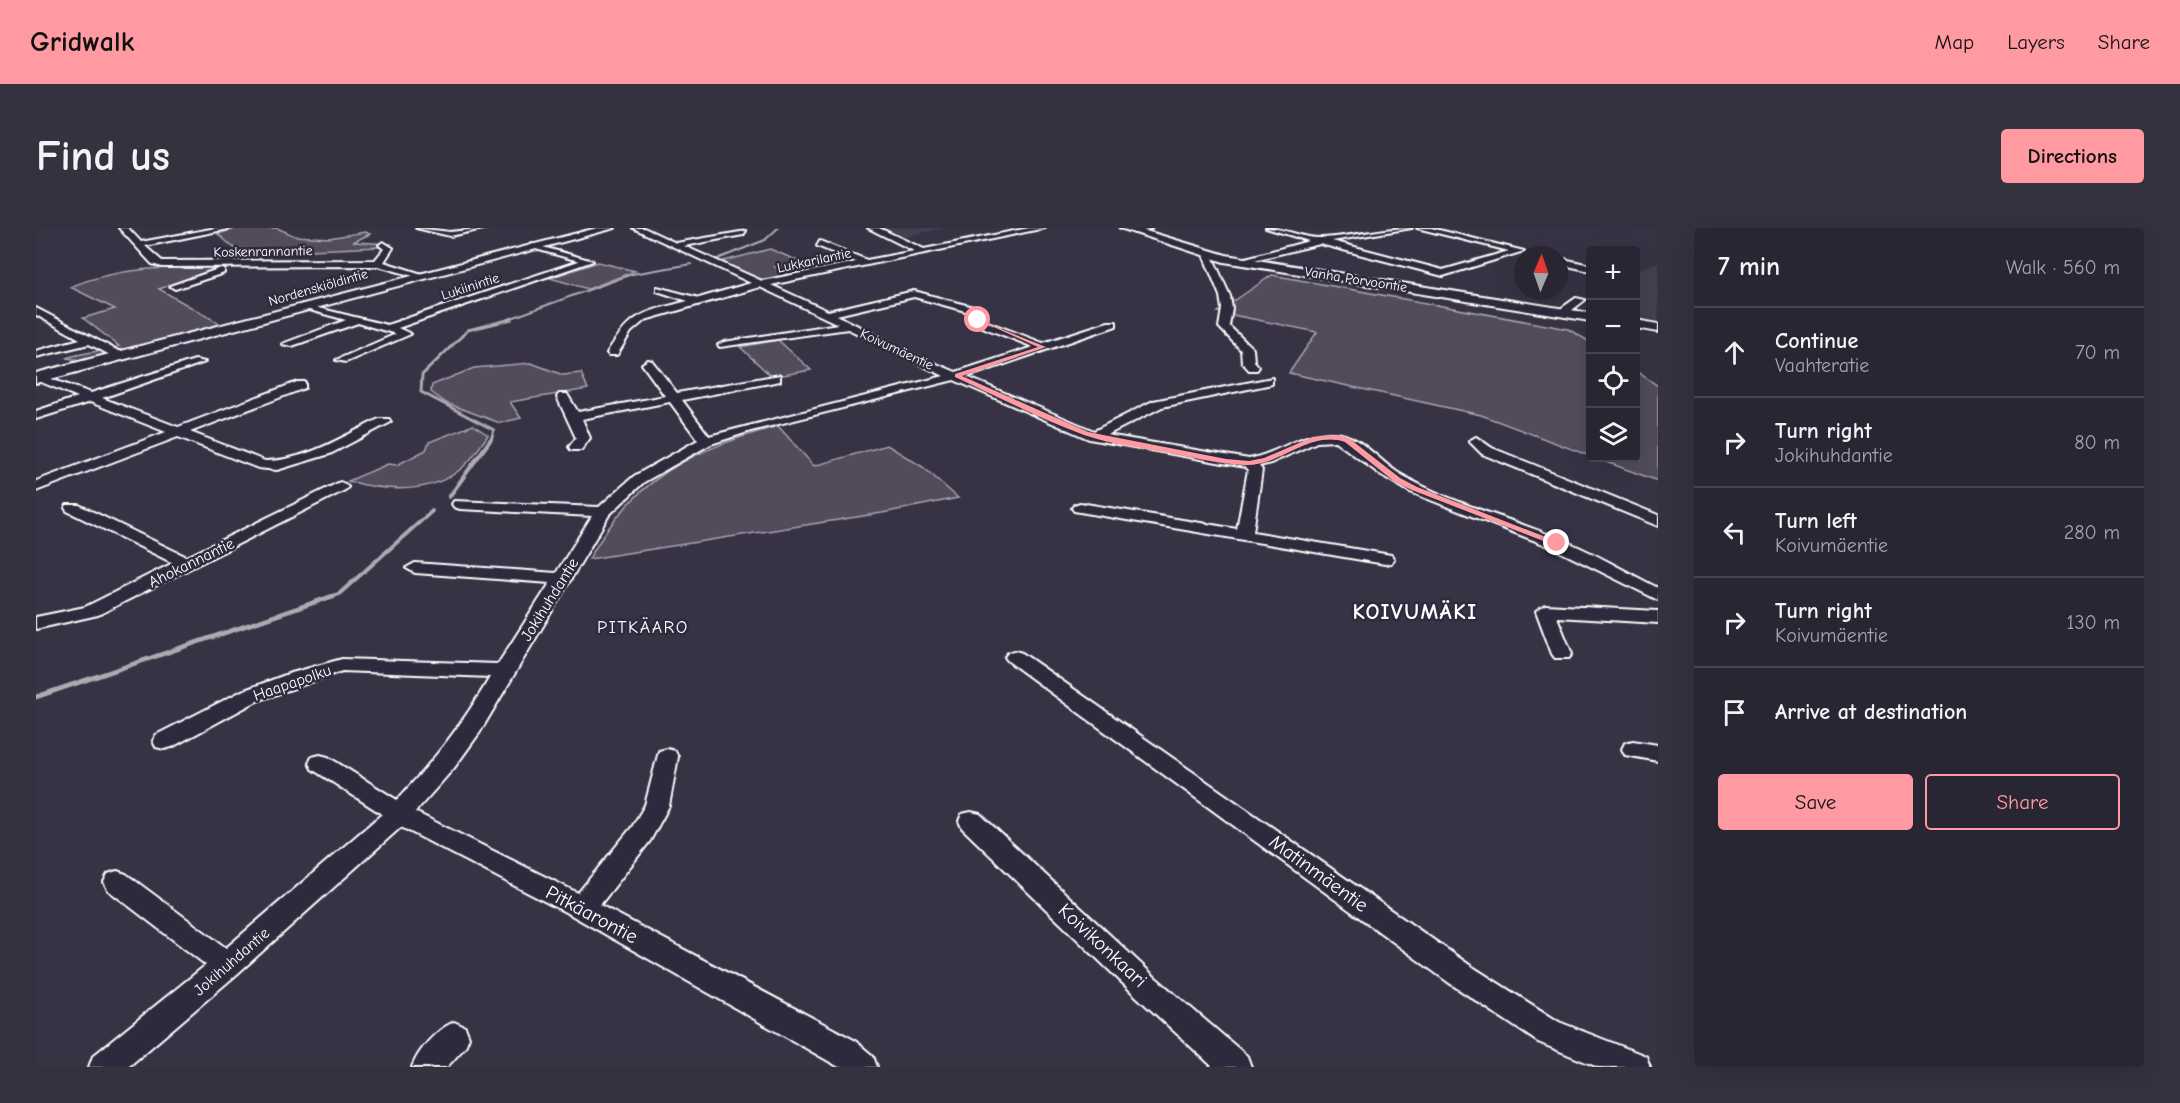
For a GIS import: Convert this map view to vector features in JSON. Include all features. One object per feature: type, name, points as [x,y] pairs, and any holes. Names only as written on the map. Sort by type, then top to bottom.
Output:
[{"type":"main road","name":"Nordenskiöldintie","points":[[37,378],[122,357],[417,274],[610,228]]},
{"type":"main road","name":"Vanha Porvoontie","points":[[1129,230],[1211,255],[1586,316]]},
{"type":"main road","points":[[1640,325],[1658,328]]},
{"type":"street","name":"Koskenrannantie","points":[[123,228],[155,262],[162,264],[378,263],[417,274]]},
{"type":"street","points":[[139,245],[229,228]]},
{"type":"street","points":[[420,228],[450,234],[484,228]]},
{"type":"street","points":[[641,229],[658,228]]},
{"type":"street","points":[[872,228],[924,252]]},
{"type":"street","name":"Lukkarilantie","points":[[613,353],[636,319],[758,285],[1041,228]]},
{"type":"street","points":[[1129,230],[1148,228]]},
{"type":"street","points":[[1270,228],[1443,273],[1514,253]]},
{"type":"street","points":[[1245,261],[1279,248],[1317,240],[1408,228]]},
{"type":"street","points":[[1421,228],[1514,250]]},
{"type":"street","name":"Koivumäentie","points":[[641,229],[758,285],[827,314],[906,355],[1094,435],[1226,461],[1249,463],[1266,460],[1315,438],[1337,437],[1347,441],[1398,480],[1415,489],[1557,543],[1658,595]]},
{"type":"street","points":[[677,245],[743,233]]},
{"type":"street","points":[[820,244],[866,263]]},
{"type":"street","points":[[378,263],[389,248],[383,245]]},
{"type":"street","name":"Lukiinintie","points":[[387,328],[588,261],[535,246]]},
{"type":"street","points":[[1211,255],[1208,257],[1222,290],[1227,311],[1223,320],[1224,327],[1247,349],[1248,362],[1253,367]]},
{"type":"street","points":[[1568,263],[1586,267]]},
{"type":"street","points":[[175,286],[238,265]]},
{"type":"street","points":[[486,281],[511,287]]},
{"type":"street","points":[[660,289],[700,301]]},
{"type":"street","points":[[827,314],[899,295],[920,295],[973,310],[981,322],[1043,347]]},
{"type":"street","points":[[1563,312],[1580,300]]},
{"type":"street","points":[[306,306],[406,334],[342,360]]},
{"type":"street","points":[[36,311],[122,357]]},
{"type":"street","points":[[288,344],[357,320]]},
{"type":"street","name":"Jokihuhdantie","points":[[104,1067],[227,965],[401,812],[446,762],[472,727],[504,671],[603,512],[639,479],[706,441],[746,428],[957,376],[1112,324]]},
{"type":"street","points":[[724,345],[847,326]]},
{"type":"street","points":[[36,354],[90,340]]},
{"type":"street","points":[[36,415],[199,362]]},
{"type":"street","points":[[648,364],[706,441]]},
{"type":"street","points":[[37,378],[263,465],[274,466],[297,461],[384,422]]},
{"type":"street","points":[[574,417],[776,378]]},
{"type":"street","points":[[1094,435],[1158,404],[1268,381]]},
{"type":"street","points":[[36,486],[301,385]]},
{"type":"street","points":[[563,397],[583,438],[576,447]]},
{"type":"street","points":[[1476,441],[1487,451],[1658,521]]},
{"type":"street","points":[[1244,536],[1254,470],[1249,463]]},
{"type":"street","name":"Ahokannantie","points":[[36,623],[91,611],[340,487]]},
{"type":"street","points":[[460,504],[603,512]]},
{"type":"street","points":[[73,508],[188,564]]},
{"type":"street","points":[[1080,508],[1384,559]]},
{"type":"street","points":[[415,568],[561,579]]},
{"type":"street","points":[[1562,654],[1545,611],[1658,617]]},
{"type":"street","name":"Matinmäentie","points":[[1015,657],[1458,973],[1550,1032],[1635,1067]]},
{"type":"street","name":"Haapapolku","points":[[164,741],[209,713],[317,671],[342,665],[504,671]]},
{"type":"street","points":[[1633,748],[1658,753]]},
{"type":"street","points":[[582,908],[640,834],[657,806],[668,757]]},
{"type":"street","name":"Pitkäarontie","points":[[320,762],[401,812],[425,831],[582,908],[843,1051],[862,1067]]},
{"type":"street","name":"Koivikonkaari","points":[[971,821],[1138,979],[1236,1067]]},
{"type":"street","points":[[117,882],[227,965]]},
{"type":"street","points":[[427,1067],[454,1037]]},
{"type":"shaded area","points":[[237,228],[277,228],[295,236],[329,238],[365,232],[370,234],[353,242],[391,244],[384,252],[380,247],[240,253],[218,234]]},
{"type":"shaded area","points":[[878,228],[943,228],[901,238]]},
{"type":"shaded area","points":[[770,249],[801,262],[775,267],[792,276],[769,279],[752,278],[716,263]]},
{"type":"shaded area","points":[[598,262],[635,271],[588,289],[550,278]]},
{"type":"shaded area","points":[[1658,262],[1658,334],[1640,331],[1640,269]]},
{"type":"shaded area","points":[[226,267],[159,289],[226,327],[90,361],[66,358],[119,346],[83,318],[115,309],[70,287],[127,271]]},
{"type":"shaded area","points":[[1272,275],[1568,329],[1586,340],[1586,454],[1481,415],[1289,373],[1317,332],[1218,312]]},
{"type":"shaded area","points":[[778,340],[811,370],[772,377],[740,347]]},
{"type":"shaded area","points":[[531,363],[563,375],[581,373],[588,389],[510,402],[521,418],[500,423],[446,403],[431,392],[432,385],[474,368]]},
{"type":"shaded area","points":[[1640,374],[1658,386],[1658,481],[1606,462],[1640,462]]},
{"type":"shaded area","points":[[473,425],[488,435],[461,469],[435,483],[421,487],[392,488],[348,481],[388,464],[397,465],[426,450],[429,442]]},
{"type":"shaded area","points":[[778,426],[814,466],[887,445],[923,467],[958,498],[882,513],[589,559],[607,530],[626,507],[646,487],[668,471],[718,446]]},
{"type":"waterway","points":[[715,260],[765,240],[778,228]]},
{"type":"waterway","points":[[506,320],[632,274],[692,264]]},
{"type":"waterway","points":[[491,440],[494,430],[421,392],[422,375],[468,330],[512,319]]},
{"type":"waterway","points":[[449,497],[491,439]]},
{"type":"waterway","points":[[331,597],[339,594],[432,511]]},
{"type":"waterway","points":[[36,697],[336,595]]},
{"type":"district","name":"KOIVUMÄKI","points":[[1415,611]]},
{"type":"district","name":"PITKÄARO","points":[[643,627]]},
{"type":"route","points":[[978,320],[1043,347],[957,376],[1086,433],[1113,441],[1249,463],[1266,460],[1315,438],[1337,437],[1347,441],[1383,470],[1415,489],[1557,543]]}]
